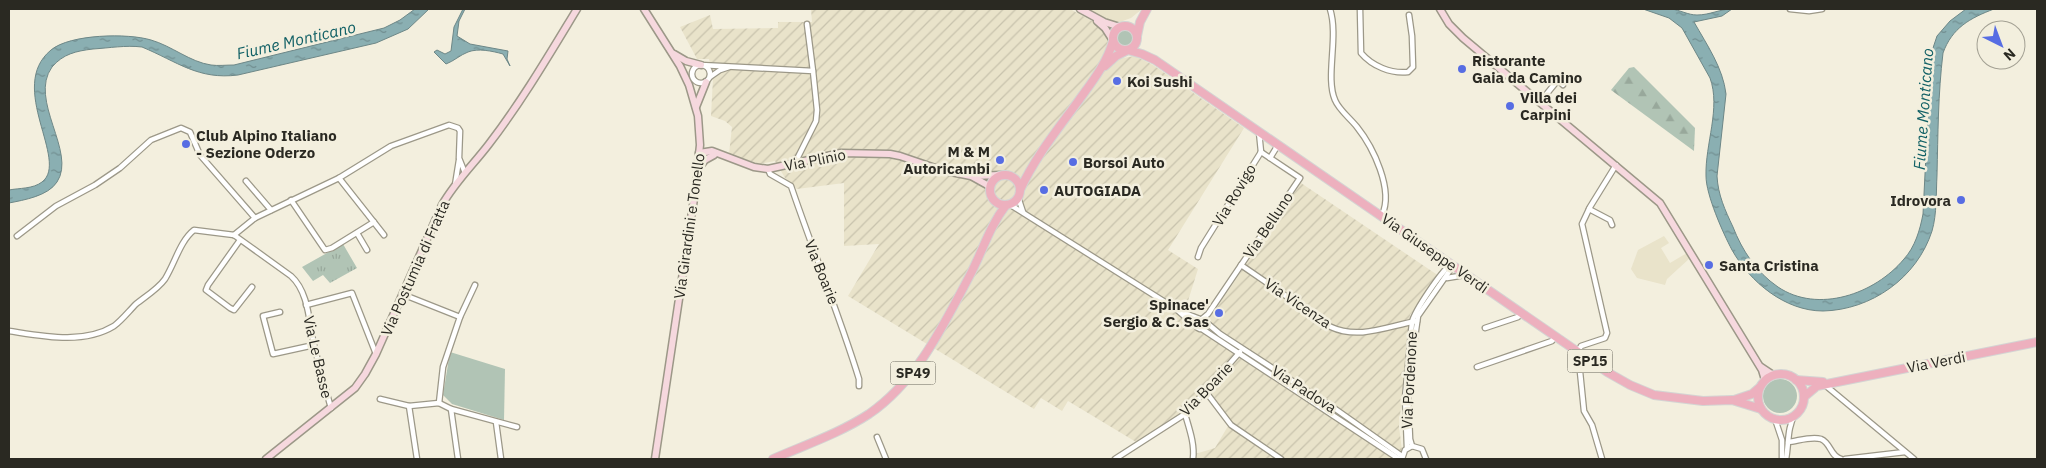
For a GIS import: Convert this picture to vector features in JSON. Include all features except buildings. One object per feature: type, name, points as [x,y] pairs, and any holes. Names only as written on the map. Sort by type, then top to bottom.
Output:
[{"type":"main road","name":"Via Postumia di Fratta","points":[[266,459],[355,388],[365,374],[376,354],[442,205],[455,185],[488,145],[529,88],[577,9]]},
{"type":"main road","name":"Via Girardini e Tonello","points":[[644,9],[690,85],[696,108],[700,138],[698,170],[655,458]]},
{"type":"main road","points":[[1081,9],[1104,22],[1134,29],[1137,37]]},
{"type":"main road","points":[[1081,9],[1105,28],[1119,50],[1128,51]]},
{"type":"main road","points":[[1440,9],[1456,32],[1645,189],[1663,207],[1758,364],[1763,383],[1758,394],[1761,409]]},
{"type":"main road","name":"SP49","points":[[773,459],[859,420],[878,408],[915,371],[970,275],[993,226],[1007,205],[1019,193],[1035,160],[1098,73],[1108,55],[1114,31],[1146,11]]},
{"type":"main road","name":"SP49","points":[[1098,73],[1112,59],[1135,46],[1146,11]]},
{"type":"main road","name":"Via Giuseppe Verdi","points":[[1137,37],[1144,49],[1155,60]]},
{"type":"main road","name":"Via Giuseppe Verdi","points":[[1128,51],[1142,54],[1155,60],[1556,337],[1630,385],[1654,395],[1695,401],[1732,400]]},
{"type":"main road","points":[[671,52],[682,60],[701,65]]},
{"type":"main road","points":[[696,108],[708,80]]},
{"type":"main road","points":[[698,170],[705,160],[715,153],[705,146],[700,138]]},
{"type":"main road","name":"Via Plinio","points":[[700,153],[705,155],[715,153],[754,167],[768,169],[841,153],[878,153],[900,156],[941,170],[971,176],[1001,175]]},
{"type":"main road","name":"SP49","points":[[1013,176],[1022,172],[1035,160]]},
{"type":"main road","points":[[989,186],[993,179],[1001,175],[1013,176],[1017,180],[1019,193]]},
{"type":"main road","name":"Via Plinio","points":[[971,176],[989,186]]},
{"type":"main road","name":"SP49","points":[[989,186],[990,196],[993,200],[993,226]]},
{"type":"main road","points":[[993,200],[1007,205]]},
{"type":"main road","name":"Via Verdi","points":[[1840,381],[2034,343]]},
{"type":"main road","points":[[1758,364],[1773,375],[1785,374],[1796,380],[1800,384],[1804,397]]},
{"type":"main road","name":"SP15","points":[[1732,400],[1752,394],[1773,375]]},
{"type":"main road","points":[[1796,380],[1815,382],[1840,381]]},
{"type":"main road","points":[[1775,419],[1789,418],[1800,410],[1804,397],[1813,388],[1840,381]]},
{"type":"main road","name":"SP15","points":[[1732,400],[1744,402],[1761,409],[1775,419]]},
{"type":"street","points":[[1330,9],[1334,25],[1332,80],[1334,97],[1337,104],[1364,136],[1380,169],[1384,199],[1382,216]]},
{"type":"street","points":[[1360,9],[1361,53],[1371,62],[1394,72],[1408,72],[1413,68],[1409,15]]},
{"type":"street","points":[[1790,9],[1809,11],[1822,9]]},
{"type":"street","points":[[795,163],[816,121],[817,110],[807,24]]},
{"type":"street","points":[[732,66],[720,70],[708,80],[698,83],[693,77],[694,69],[701,65],[732,66],[812,71]]},
{"type":"street","points":[[701,65],[709,70],[708,80]]},
{"type":"street","points":[[1540,102],[1558,80],[1563,85]]},
{"type":"street","points":[[9,332],[41,336],[89,336],[113,326],[164,279],[187,237],[194,230],[234,235],[255,218],[339,178],[391,146],[450,125],[458,128],[460,131],[455,185]]},
{"type":"street","points":[[17,236],[56,206],[95,185],[120,168],[151,140],[181,128],[190,132],[200,155],[255,218]]},
{"type":"street","name":"Via Rovigo","points":[[1198,257],[1201,248],[1261,150],[1259,132]]},
{"type":"street","points":[[1275,143],[1270,158],[1261,150],[1275,143]]},
{"type":"street","points":[[459,158],[465,173]]},
{"type":"street","name":"Via Belluno","points":[[1200,328],[1197,323],[1204,320],[1300,178],[1270,158]]},
{"type":"street","points":[[1602,459],[1592,425],[1584,412],[1578,352],[1581,346],[1607,336],[1582,227],[1589,208],[1616,165]]},
{"type":"street","name":"Via Boarie","points":[[768,169],[770,174],[791,186],[806,232],[840,318],[859,379],[859,386]]},
{"type":"street","points":[[339,178],[384,235]]},
{"type":"street","points":[[246,181],[270,210]]},
{"type":"street","points":[[1019,193],[1024,214]]},
{"type":"street","points":[[291,200],[325,250],[332,248],[374,222]]},
{"type":"street","points":[[1007,205],[1176,309]]},
{"type":"street","points":[[1589,208],[1610,220],[1612,225]]},
{"type":"street","points":[[357,233],[367,250]]},
{"type":"street","name":"Via Le Basse","points":[[234,235],[295,279],[306,305],[331,408]]},
{"type":"street","points":[[240,240],[206,290],[234,310],[252,287]]},
{"type":"street","points":[[1440,256],[1441,274]]},
{"type":"street","name":"Via Vicenza","points":[[1241,265],[1331,327],[1341,331],[1361,333],[1414,322]]},
{"type":"street","name":"Via Pordenone","points":[[1410,447],[1405,398],[1416,312],[1441,274],[1452,265]]},
{"type":"street","name":"Via Pordenone","points":[[1414,322],[1447,278],[1452,265]]},
{"type":"street","points":[[1447,278],[1466,275]]},
{"type":"street","points":[[439,403],[443,367],[460,318],[475,285]]},
{"type":"street","name":"Via Le Basse","points":[[306,305],[352,293],[376,354]]},
{"type":"street","points":[[402,294],[460,318]]},
{"type":"street","name":"Via Padova","points":[[1176,309],[1204,320],[1241,350]]},
{"type":"street","name":"Via Padova","points":[[1176,309],[1200,328],[1241,350],[1334,408],[1401,458]]},
{"type":"street","points":[[280,312],[263,316],[273,354],[314,344]]},
{"type":"street","points":[[1485,328],[1518,317],[1521,313]]},
{"type":"street","points":[[1200,328],[1206,327],[1204,320]]},
{"type":"street","points":[[1477,367],[1552,341],[1556,337]]},
{"type":"street","name":"Via Boarie","points":[[1115,459],[1185,414],[1241,350]]},
{"type":"street","points":[[1824,385],[1914,459]]},
{"type":"street","points":[[1206,392],[1231,426],[1282,459]]},
{"type":"street","points":[[380,399],[409,406],[439,403],[451,409],[517,427]]},
{"type":"street","points":[[409,406],[417,459]]},
{"type":"street","points":[[451,409],[458,459]]},
{"type":"street","points":[[1185,414],[1190,430],[1193,450],[1192,459]]},
{"type":"street","points":[[1786,459],[1791,422],[1795,414]]},
{"type":"street","points":[[1775,419],[1782,440],[1782,459]]},
{"type":"street","points":[[496,422],[501,459]]},
{"type":"street","points":[[877,437],[886,459]]},
{"type":"street","points":[[1788,442],[1814,438],[1822,439],[1835,456],[1841,459]]},
{"type":"street","points":[[1401,458],[1410,447],[1422,449],[1426,459]]},
{"type":"street","points":[[1845,459],[1905,452]]},
{"type":"shaded area","points":[[811,9],[1070,9],[1101,26],[1108,35],[1110,43],[1107,53],[1117,59],[1135,56],[1153,65],[1244,128],[1168,250],[1198,269],[1182,320],[1203,333],[1210,324],[1209,319],[1301,183],[1439,276],[1410,315],[1399,426],[1403,459],[1194,459],[1195,454],[1215,448],[1231,421],[1226,417],[1207,386],[1184,412],[1136,442],[1068,401],[1062,411],[1041,398],[1034,409],[848,296],[879,244],[844,246],[844,183],[797,189],[785,178],[775,161],[760,164],[729,154],[732,127],[725,121],[711,116],[713,78],[709,59],[697,59],[680,27],[710,15],[713,29],[778,28],[778,22],[812,22]]},
{"type":"shaded area","points":[[1083,9],[1142,9],[1131,18],[1117,23],[1102,19]]},
{"type":"shaded area","points":[[1664,236],[1669,243],[1661,248],[1670,263],[1687,253],[1690,258],[1667,279],[1665,285],[1637,278],[1631,269],[1638,250]]},
{"type":"green space","points":[[1121,30],[1129,30],[1134,35],[1132,46],[1121,48],[1116,43],[1116,35]]},
{"type":"green space","points":[[1634,67],[1695,128],[1694,151],[1611,90],[1629,68]]},
{"type":"green space","points":[[343,244],[357,268],[330,283],[323,275],[313,281],[302,267]]},
{"type":"green space","points":[[450,352],[505,369],[504,420],[452,404],[443,395]]},
{"type":"green space","points":[[1780,379],[1787,380],[1792,384],[1796,389],[1796,403],[1792,408],[1787,412],[1780,413],[1773,412],[1768,408],[1764,403],[1763,396],[1764,389],[1768,384],[1773,380]]},
{"type":"water","points":[[415,9],[429,9],[408,29],[376,43],[238,75],[211,75],[200,72],[142,47],[124,46],[93,49],[65,56],[52,67],[46,80],[45,95],[58,141],[62,170],[57,182],[48,191],[28,199],[9,203],[9,190],[38,184],[42,182],[49,172],[49,158],[36,102],[35,83],[39,65],[51,50],[60,45],[100,36],[128,36],[151,40],[203,63],[234,65],[384,28],[400,20]]},
{"type":"water","points":[[463,9],[465,9],[459,21],[457,36],[470,44],[508,51],[507,59],[510,66],[503,54],[490,51],[481,50],[465,53],[446,64],[434,52],[437,50],[445,54],[451,51],[454,27]]},
{"type":"water","points":[[1643,9],[1671,9],[1697,15],[1732,9],[1722,16],[1694,22],[1722,75],[1726,94],[1717,176],[1722,202],[1741,244],[1763,275],[1778,287],[1794,295],[1810,299],[1828,299],[1845,296],[1878,282],[1904,259],[1914,244],[1923,214],[1931,54],[1937,36],[1950,21],[1966,9],[1994,9],[1977,16],[1957,30],[1943,53],[1939,99],[1934,224],[1925,248],[1904,277],[1875,298],[1858,305],[1823,311],[1809,310],[1782,300],[1748,273],[1732,250],[1724,234],[1707,184],[1706,164],[1714,101],[1710,78],[1682,28],[1669,18]]},
{"type":"place","name":"Ristorante Gaia da Camino","points":[[1462,69]]},
{"type":"place","name":"Koi Sushi","points":[[1117,81]]},
{"type":"place","name":"Villa dei Carpini","points":[[1510,106]]},
{"type":"place","name":"Club Alpino Italiano - Sezione Oderzo","points":[[186,144]]},
{"type":"place","name":"M & M Autoricambi","points":[[1000,160]]},
{"type":"place","name":"Borsoi Auto","points":[[1073,162]]},
{"type":"place","name":"AUTOGIADA","points":[[1044,190]]},
{"type":"place","name":"Idrovora","points":[[1961,200]]},
{"type":"place","name":"Santa Cristina","points":[[1709,265]]},
{"type":"place","name":"Spinace' Sergio & C. Sas","points":[[1219,313]]},
{"type":"water label","name":"Fiume Monticano","points":[[296,40]]},
{"type":"water label","name":"Fiume Monticano","points":[[1923,109]]}]
